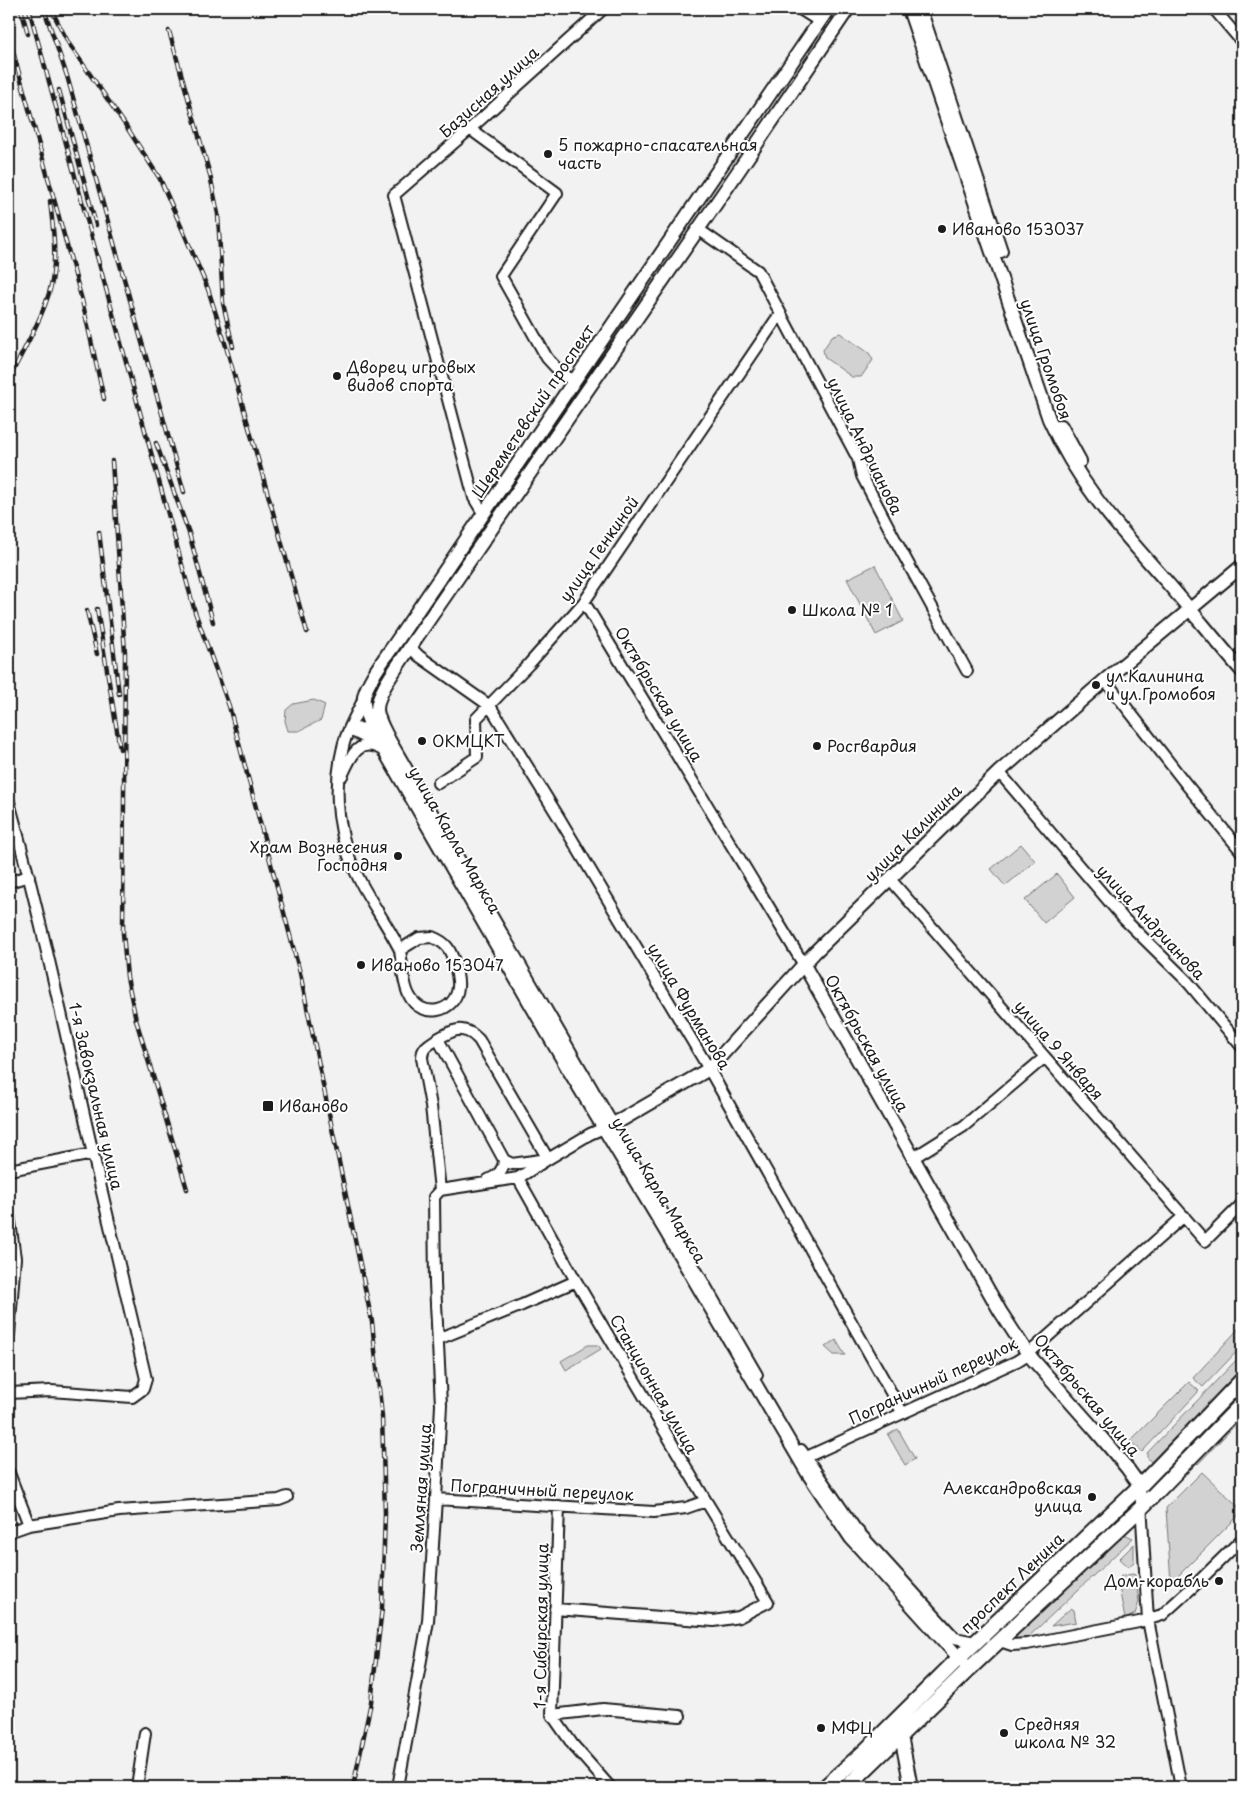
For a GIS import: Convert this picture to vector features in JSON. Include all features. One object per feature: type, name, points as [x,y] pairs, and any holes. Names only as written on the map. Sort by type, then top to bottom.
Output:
[{"type":"highway","name":"проспект Ленина","points":[[825,1787],[1140,1486],[1242,1380]]},
{"type":"highway","name":"проспект Ленина","points":[[847,1787],[969,1669],[1141,1508],[1242,1404]]},
{"type":"highway","points":[[896,1720],[901,1736]]},
{"type":"main road","name":"Шереметевский проспект","points":[[364,698],[370,682],[394,645],[828,9]]},
{"type":"main road","name":"Шереметевский проспект","points":[[378,699],[410,647],[848,9]]},
{"type":"main road","name":"улица Громобоя","points":[[909,9],[1049,419],[1061,445],[1101,507],[1242,658]]},
{"type":"main road","name":"улица Громобоя","points":[[920,9],[1027,331],[1063,430],[1082,464],[1107,502],[1193,607],[1242,671]]},
{"type":"main road","points":[[735,144],[749,155]]},
{"type":"main road","points":[[574,381],[588,390]]},
{"type":"main road","points":[[483,513],[496,523]]},
{"type":"main road","name":"улица Калинина","points":[[608,1126],[709,1069],[804,965],[998,772],[1242,566]]},
{"type":"main road","name":"улица Карла Маркса","points":[[364,698],[374,731],[385,745],[608,1126],[660,1222],[851,1538],[969,1669]]},
{"type":"main road","name":"улица Карла Маркса","points":[[378,699],[377,711],[385,745]]},
{"type":"main road","name":"Октябрьская улица","points":[[804,965],[1000,1310],[1028,1354],[1096,1431],[1140,1486]]},
{"type":"main road","points":[[901,1736],[911,1787]]},
{"type":"street","name":"Базисная улица","points":[[483,513],[474,498],[394,195],[602,9]]},
{"type":"street","points":[[800,9],[819,21]]},
{"type":"street","points":[[1214,9],[1242,42]]},
{"type":"street","points":[[470,129],[557,193],[501,276],[546,358],[559,371],[574,381]]},
{"type":"street","name":"улица Андрианова","points":[[698,228],[758,271],[858,459],[862,476],[967,672]]},
{"type":"street","name":"улица Генкиной","points":[[438,783],[477,758],[476,719],[584,602],[661,486],[780,315]]},
{"type":"street","name":"Октябрьская улица","points":[[584,602],[804,965]]},
{"type":"street","name":"улица Фурманова","points":[[410,647],[419,656],[490,706],[709,1069],[902,1412]]},
{"type":"street","points":[[1105,680],[1242,852]]},
{"type":"street","points":[[364,698],[343,746],[338,784],[339,812],[344,844],[359,880],[400,950],[408,994],[416,1006],[424,1010],[439,1010],[448,1005],[455,997],[458,988],[454,962],[450,950],[443,941],[432,936],[419,938],[400,950]]},
{"type":"street","points":[[350,730],[378,699]]},
{"type":"street","points":[[350,730],[357,728],[374,731]]},
{"type":"street","points":[[350,730],[385,745]]},
{"type":"street","points":[[338,784],[351,756],[357,749],[365,746],[385,745]]},
{"type":"street","name":"улица Андрианова","points":[[998,772],[1124,919],[1187,980],[1242,1047]]},
{"type":"street","name":"1-я Завокзальная улица","points":[[9,802],[60,1002],[93,1154],[146,1379],[143,1389],[132,1397],[51,1391],[9,1393]]},
{"type":"street","points":[[9,882],[29,876]]},
{"type":"street","name":"улица 9 Января","points":[[890,878],[1205,1241],[1242,1204]]},
{"type":"street","points":[[548,1158],[480,1040],[469,1031],[460,1029],[450,1032],[426,1047],[422,1058],[430,1098],[440,1190],[518,1178],[548,1158],[608,1126]]},
{"type":"street","points":[[438,1039],[504,1160],[504,1167],[494,1178],[473,1186]]},
{"type":"street","points":[[913,1158],[964,1126],[1045,1057]]},
{"type":"street","points":[[9,1170],[93,1154]]},
{"type":"street","points":[[504,1160],[512,1164],[548,1158]]},
{"type":"street","name":"Станционная улица","points":[[518,1178],[576,1281],[768,1602],[739,1617],[714,1621],[555,1610]]},
{"type":"street","name":"Земляная улица","points":[[398,1787],[428,1622],[441,1405],[435,1283],[434,1197],[440,1190]]},
{"type":"street","points":[[9,1215],[15,1258],[9,1334]]},
{"type":"street","name":"Пограничный переулок","points":[[802,1459],[1017,1361],[1028,1354],[1184,1216]]},
{"type":"street","points":[[438,1339],[576,1281]]},
{"type":"street","name":"улица Карла Маркса","points":[[802,1459],[878,1555],[955,1638],[975,1642]]},
{"type":"street","points":[[9,1473],[29,1525]]},
{"type":"street","points":[[1140,1486],[1148,1620],[1181,1787]]},
{"type":"street","points":[[9,1532],[29,1525],[119,1511],[287,1498]]},
{"type":"street","name":"Пограничный переулок","points":[[436,1499],[654,1512],[686,1508],[706,1501]]},
{"type":"street","name":"1-я Сибирская улица","points":[[558,1506],[552,1715],[573,1745],[609,1787]]},
{"type":"street","points":[[1000,1641],[1012,1645],[1027,1644],[1148,1620],[1162,1614],[1242,1539]]},
{"type":"street","points":[[552,1715],[603,1709],[680,1716]]},
{"type":"street","points":[[138,1787],[144,1733]]},
{"type":"shaded area","points":[[840,333],[869,353],[873,360],[861,377],[852,377],[825,358],[823,350],[832,336]]},
{"type":"shaded area","points":[[875,565],[903,621],[876,635],[847,579]]},
{"type":"shaded area","points":[[314,700],[325,705],[321,720],[299,731],[288,731],[285,721],[286,710],[293,704]]},
{"type":"shaded area","points":[[1021,844],[1035,861],[1005,886],[991,869]]},
{"type":"shaded area","points":[[1057,874],[1075,897],[1044,923],[1025,900]]},
{"type":"shaded area","points":[[1242,1325],[1242,1346],[1203,1387],[1193,1378]]},
{"type":"shaded area","points":[[836,1340],[845,1355],[834,1355],[825,1347]]},
{"type":"shaded area","points":[[588,1345],[598,1345],[601,1349],[566,1370],[561,1361]]},
{"type":"shaded area","points":[[1242,1354],[1242,1368],[1151,1462],[1147,1457],[1147,1453]]},
{"type":"shaded area","points":[[1189,1382],[1199,1391],[1142,1452],[1130,1441]]},
{"type":"shaded area","points":[[1242,1407],[1242,1418],[1198,1464],[1195,1461]]},
{"type":"shaded area","points":[[898,1429],[915,1459],[905,1465],[888,1435]]},
{"type":"shaded area","points":[[1202,1472],[1242,1512],[1171,1583],[1166,1508]]},
{"type":"shaded area","points":[[1124,1534],[1133,1538],[1022,1643],[1016,1637],[1017,1635],[1118,1536]]},
{"type":"shaded area","points":[[1134,1544],[1134,1562],[1128,1567],[1119,1559]]},
{"type":"shaded area","points":[[1135,1575],[1139,1602],[1135,1614],[1125,1619],[1118,1582],[1121,1576]]},
{"type":"shaded area","points":[[1071,1608],[1074,1610],[1076,1622],[1051,1626]]},
{"type":"railway","points":[[21,9],[28,34]]},
{"type":"railway","points":[[29,9],[195,612],[229,706],[300,973],[372,1322],[382,1417],[385,1513],[382,1608],[371,1702],[353,1787]]},
{"type":"railway","points":[[44,9],[67,76],[184,492]]},
{"type":"railway","points":[[51,9],[69,44],[160,179],[208,289],[307,632]]},
{"type":"railway","points":[[169,31],[210,175],[218,214],[223,303],[233,347]]},
{"type":"railway","points":[[9,37],[82,300],[104,399]]},
{"type":"railway","points":[[59,90],[96,225]]},
{"type":"railway","points":[[9,379],[35,328],[51,288],[54,247],[50,201]]},
{"type":"railway","points":[[156,443],[189,533],[213,622]]},
{"type":"railway","points":[[112,461],[125,653],[123,933],[127,977],[136,1020],[187,1189]]},
{"type":"railway","points":[[99,532],[119,694]]},
{"type":"railway","points":[[97,609],[120,749]]},
{"type":"railway","points":[[87,611],[97,654]]},
{"type":"place","name":"5 пожарно-спасательная часть","points":[[548,154]]},
{"type":"place","name":"Иваново 153037","points":[[942,229]]},
{"type":"place","name":"Дворец игровых видов спорта","points":[[337,376]]},
{"type":"place","name":"Школа № 1","points":[[792,610]]},
{"type":"place","name":"ул.Калинина и ул.Громобоя","points":[[1096,685]]},
{"type":"place","name":"ОКМЦКТ","points":[[422,741]]},
{"type":"place","name":"Росгвардия","points":[[817,746]]},
{"type":"place","name":"Храм Вознесения Господня","points":[[398,856]]},
{"type":"place","name":"Иваново 153047","points":[[361,965]]},
{"type":"place","name":"Иваново","points":[[268,1106]]},
{"type":"place","name":"Александровская улица","points":[[1092,1497]]},
{"type":"place","name":"Дом-корабль","points":[[1219,1581]]},
{"type":"place","name":"МФЦ","points":[[821,1728]]},
{"type":"place","name":"Средняя школа № 32","points":[[1004,1733]]}]
